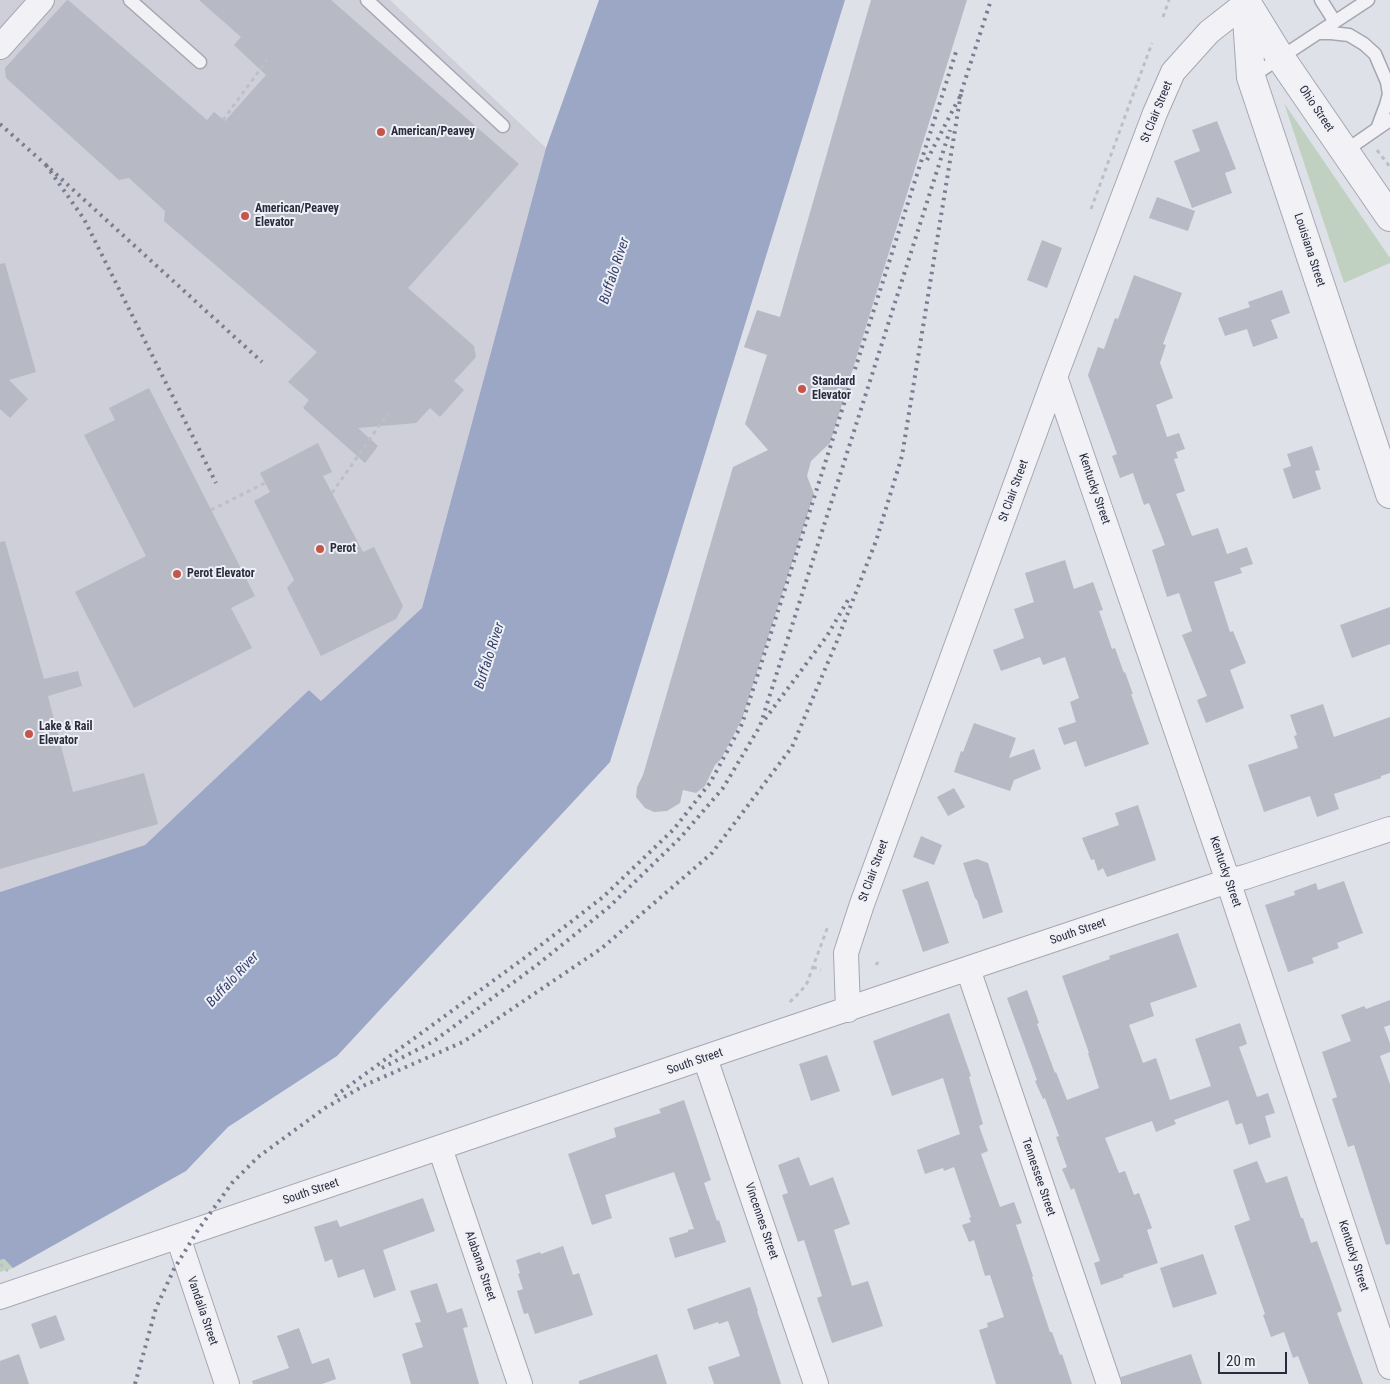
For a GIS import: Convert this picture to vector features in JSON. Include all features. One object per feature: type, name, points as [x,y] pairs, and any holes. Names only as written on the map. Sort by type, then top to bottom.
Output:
[{"type":"street","points":[[0,47],[42,0]]},
{"type":"street","name":"Ohio Street","points":[[1245,1],[1280,57],[1390,216]]},
{"type":"street","name":"Louisiana Street","points":[[1245,1],[1251,77],[1390,494]]},
{"type":"street","name":"St Clair Street","points":[[848,1010],[846,954],[862,904],[1056,377],[1156,113],[1173,72],[1209,32],[1245,1]]},
{"type":"street","name":"Kentucky Street","points":[[1056,377],[1228,881],[1390,1365]]},
{"type":"street","name":"South Street","points":[[0,1297],[782,1031],[1228,881],[1390,829]]},
{"type":"street","name":"Tennessee Street","points":[[968,969],[1109,1384]]},
{"type":"street","name":"Vincennes Street","points":[[705,1058],[816,1384]]},
{"type":"street","name":"Alabama Street","points":[[440,1148],[520,1384]]},
{"type":"street","name":"Vandalia Street","points":[[178,1237],[227,1384]]},
{"type":"lane","points":[[130,0],[200,62]]},
{"type":"lane","points":[[367,0],[502,126]]},
{"type":"lane","points":[[1321,0],[1335,22]]},
{"type":"lane","points":[[1251,77],[1368,0]]},
{"type":"lane","points":[[1318,32],[1348,35],[1364,44],[1375,54],[1387,82],[1389,94],[1377,129]]},
{"type":"lane","points":[[1345,151],[1390,120]]},
{"type":"path","points":[[1163,17],[1169,0]]},
{"type":"path","points":[[1150,50],[1152,43]]},
{"type":"path","points":[[224,120],[266,60]]},
{"type":"path","points":[[332,493],[388,413]]},
{"type":"path","points":[[211,510],[265,483]]},
{"type":"path","points":[[813,967],[822,970]]},
{"type":"shaded area","points":[[0,0],[390,0],[546,148],[422,608],[321,701],[309,690],[145,845],[0,892]]},
{"type":"green space","points":[[1284,103],[1390,258],[1390,263],[1344,283]]},
{"type":"green space","points":[[3,1259],[13,1268],[0,1272],[0,1260]]},
{"type":"water","name":"Buffalo River","points":[[599,0],[845,0],[610,762],[337,1056],[228,1127],[186,1171],[13,1268],[4,1259],[0,1260],[0,892],[145,845],[309,690],[321,701],[422,608],[546,148]]},
{"type":"building","points":[[67,0],[207,120],[214,112],[225,121],[266,75],[234,45],[241,37],[199,0],[331,0],[519,164],[408,288],[474,346],[476,357],[454,381],[464,390],[440,417],[430,408],[416,423],[358,428],[378,446],[365,463],[303,408],[309,400],[288,382],[317,352],[164,221],[165,211],[129,178],[119,180],[6,78],[5,68]]},
{"type":"building","name":"Standard Elevator","points":[[871,0],[967,0],[830,443],[811,461],[807,476],[814,494],[742,719],[705,786],[696,793],[683,790],[680,803],[667,811],[654,812],[645,808],[636,797],[637,787],[643,775],[733,467],[768,450],[745,424],[767,355],[744,347],[757,310],[780,317]]},
{"type":"building","points":[[1217,121],[1236,169],[1225,173],[1232,193],[1192,208],[1174,161],[1200,151],[1192,130]]},
{"type":"building","points":[[1157,197],[1195,211],[1188,231],[1149,218]]},
{"type":"building","points":[[1042,240],[1062,248],[1047,288],[1027,280]]},
{"type":"building","points":[[5,263],[36,372],[9,380],[28,399],[10,418],[0,409],[0,264]]},
{"type":"building","points":[[1134,275],[1182,293],[1163,344],[1166,345],[1160,363],[1173,398],[1156,405],[1167,437],[1179,433],[1185,449],[1176,452],[1178,458],[1174,459],[1185,491],[1176,494],[1192,536],[1218,528],[1227,554],[1247,547],[1253,564],[1240,568],[1242,573],[1214,582],[1230,632],[1233,631],[1246,663],[1230,670],[1244,708],[1206,723],[1197,700],[1207,696],[1182,635],[1192,631],[1179,593],[1167,597],[1152,550],[1165,545],[1149,503],[1144,505],[1133,473],[1120,478],[1112,456],[1117,454],[1088,375],[1098,347],[1104,349],[1115,318],[1118,319]]},
{"type":"building","points":[[1282,290],[1290,313],[1271,320],[1278,338],[1253,347],[1247,329],[1225,336],[1218,318],[1250,307],[1248,302]]},
{"type":"building","name":"Perot Elevator","points":[[149,388],[255,596],[231,608],[252,648],[134,708],[75,592],[146,556],[84,435],[115,420],[109,408]]},
{"type":"building","name":"Perot","points":[[318,443],[332,472],[323,476],[363,552],[374,547],[403,606],[396,619],[321,656],[287,588],[294,580],[254,501],[270,492],[260,473]]},
{"type":"building","points":[[1312,446],[1320,470],[1315,471],[1321,489],[1293,499],[1283,469],[1291,466],[1287,454]]},
{"type":"building","name":"Lake & Rail Elevator","points":[[5,541],[44,679],[78,671],[82,686],[48,696],[73,792],[144,773],[158,824],[0,869],[0,542]]},
{"type":"building","points":[[1065,560],[1074,589],[1093,582],[1103,610],[1099,611],[1112,649],[1115,648],[1125,672],[1149,744],[1085,767],[1076,741],[1064,745],[1058,728],[1076,722],[1070,702],[1079,698],[1065,657],[1043,665],[1040,657],[1001,671],[993,650],[1024,638],[1014,609],[1034,602],[1025,573]]},
{"type":"building","points":[[1390,607],[1390,644],[1352,658],[1340,625]]},
{"type":"building","points":[[1323,704],[1334,737],[1390,717],[1390,773],[1381,776],[1381,778],[1334,794],[1339,809],[1317,817],[1310,796],[1264,812],[1248,765],[1298,748],[1294,736],[1297,735],[1290,715]]},
{"type":"building","points":[[974,723],[1016,738],[1009,758],[1034,749],[1041,769],[1014,780],[1010,791],[954,772]]},
{"type":"building","points":[[954,788],[965,807],[948,816],[937,797]]},
{"type":"building","points":[[1138,805],[1156,860],[1107,877],[1103,868],[1098,871],[1094,859],[1091,860],[1082,838],[1119,825],[1115,813]]},
{"type":"building","points":[[921,836],[942,845],[934,865],[913,857]]},
{"type":"building","points":[[977,859],[988,863],[1003,912],[983,919],[963,863]]},
{"type":"building","points":[[928,881],[949,943],[923,952],[902,890]]},
{"type":"building","points":[[1344,881],[1363,933],[1337,943],[1339,948],[1312,958],[1314,963],[1288,972],[1265,905],[1295,895],[1294,891],[1316,883],[1318,890]]},
{"type":"building","points":[[1178,933],[1197,987],[1150,1003],[1154,1016],[1129,1025],[1143,1063],[1156,1058],[1170,1100],[1211,1086],[1195,1039],[1240,1023],[1247,1044],[1239,1047],[1257,1097],[1268,1093],[1275,1113],[1265,1116],[1271,1137],[1249,1145],[1242,1123],[1236,1125],[1228,1100],[1174,1120],[1176,1124],[1156,1132],[1152,1121],[1105,1138],[1119,1173],[1125,1171],[1134,1195],[1139,1193],[1152,1228],[1147,1230],[1158,1263],[1101,1285],[1094,1263],[1100,1261],[1074,1188],[1071,1190],[1062,1169],[1067,1167],[1056,1137],[1059,1136],[1045,1098],[1043,1099],[1035,1081],[1037,1080],[1007,998],[1027,990],[1039,1023],[1037,1024],[1067,1100],[1099,1088],[1062,976],[1110,959],[1109,956]]},
{"type":"building","points":[[1390,1000],[1390,1025],[1384,1027],[1390,1043],[1390,1052],[1380,1056],[1390,1084],[1390,1244],[1386,1245],[1354,1145],[1348,1147],[1332,1099],[1337,1097],[1322,1052],[1351,1041],[1341,1015],[1364,1006],[1366,1009]]},
{"type":"building","points":[[949,1013],[971,1076],[969,1077],[983,1124],[979,1126],[988,1151],[981,1154],[1000,1207],[1014,1202],[1022,1223],[1016,1225],[1032,1277],[1050,1332],[1052,1332],[1060,1355],[1062,1354],[1072,1384],[996,1384],[979,1330],[988,1327],[987,1323],[1004,1317],[990,1275],[985,1276],[974,1240],[969,1242],[962,1225],[971,1222],[969,1218],[971,1217],[954,1167],[944,1171],[943,1168],[925,1174],[917,1150],[960,1134],[943,1078],[892,1096],[873,1041]]},
{"type":"building","points":[[827,1055],[840,1091],[811,1101],[799,1064]]},
{"type":"building","points":[[684,1100],[711,1180],[704,1183],[726,1242],[675,1258],[669,1238],[694,1229],[674,1172],[605,1195],[612,1218],[592,1225],[568,1154],[616,1137],[614,1128],[661,1113],[659,1109]]},
{"type":"building","points":[[799,1157],[810,1186],[833,1177],[850,1224],[834,1230],[852,1286],[868,1281],[883,1326],[832,1343],[817,1298],[822,1296],[804,1240],[798,1242],[782,1195],[788,1193],[778,1165]]},
{"type":"building","points":[[1257,1161],[1266,1183],[1287,1176],[1311,1243],[1317,1241],[1342,1311],[1337,1313],[1363,1384],[1309,1384],[1298,1356],[1293,1358],[1284,1332],[1271,1337],[1263,1315],[1265,1314],[1234,1226],[1250,1220],[1233,1170]]},
{"type":"building","points":[[423,1198],[435,1231],[383,1250],[396,1290],[374,1298],[364,1269],[338,1278],[332,1259],[325,1262],[314,1227],[337,1220],[340,1227]]},
{"type":"building","points":[[563,1246],[573,1275],[579,1273],[593,1315],[535,1334],[528,1313],[524,1314],[517,1291],[523,1289],[516,1260]]},
{"type":"building","points":[[1203,1254],[1217,1294],[1173,1308],[1160,1268]]},
{"type":"building","points":[[437,1283],[447,1313],[462,1308],[468,1327],[463,1328],[479,1384],[411,1384],[402,1354],[423,1347],[415,1323],[421,1322],[410,1291]]},
{"type":"building","points":[[750,1287],[781,1384],[714,1384],[708,1367],[740,1356],[728,1321],[719,1324],[718,1322],[694,1330],[687,1309]]},
{"type":"building","points":[[56,1315],[65,1340],[40,1349],[31,1324]]},
{"type":"building","points":[[299,1328],[312,1364],[329,1358],[336,1379],[322,1384],[253,1384],[252,1381],[289,1368],[277,1336]]},
{"type":"building","points":[[19,1354],[29,1384],[0,1384],[0,1361]]},
{"type":"building","points":[[657,1354],[667,1384],[579,1384],[579,1381]]},
{"type":"building","points":[[1191,1354],[1202,1384],[1122,1384],[1121,1377]]},
{"type":"railway","points":[[959,99],[991,0]]},
{"type":"railway","points":[[335,1096],[523,959],[603,897],[674,829],[710,783],[742,724],[956,52]]},
{"type":"railway","points":[[135,1384],[156,1308],[174,1269],[198,1230],[232,1183],[258,1157],[325,1108],[365,1085],[463,1042],[602,948],[712,853],[792,747],[837,641],[876,541],[902,456],[961,93]]},
{"type":"railway","points":[[927,160],[957,102]]},
{"type":"railway","points":[[0,124],[262,362]]},
{"type":"railway","points":[[382,1068],[434,1041],[537,965],[609,907],[681,837],[723,788],[760,726],[950,130]]},
{"type":"railway","points":[[46,165],[84,219],[216,483]]},
{"type":"railway","points":[[765,719],[827,636],[848,600]]},
{"type":"place","name":"American/Peavey","points":[[381,132]]},
{"type":"place","name":"American/Peavey Elevator","points":[[245,216]]},
{"type":"place","name":"Standard Elevator","points":[[802,389]]},
{"type":"place","name":"Perot","points":[[320,549]]},
{"type":"place","name":"Perot Elevator","points":[[177,574]]},
{"type":"place","name":"Lake & Rail Elevator","points":[[29,734]]}]
